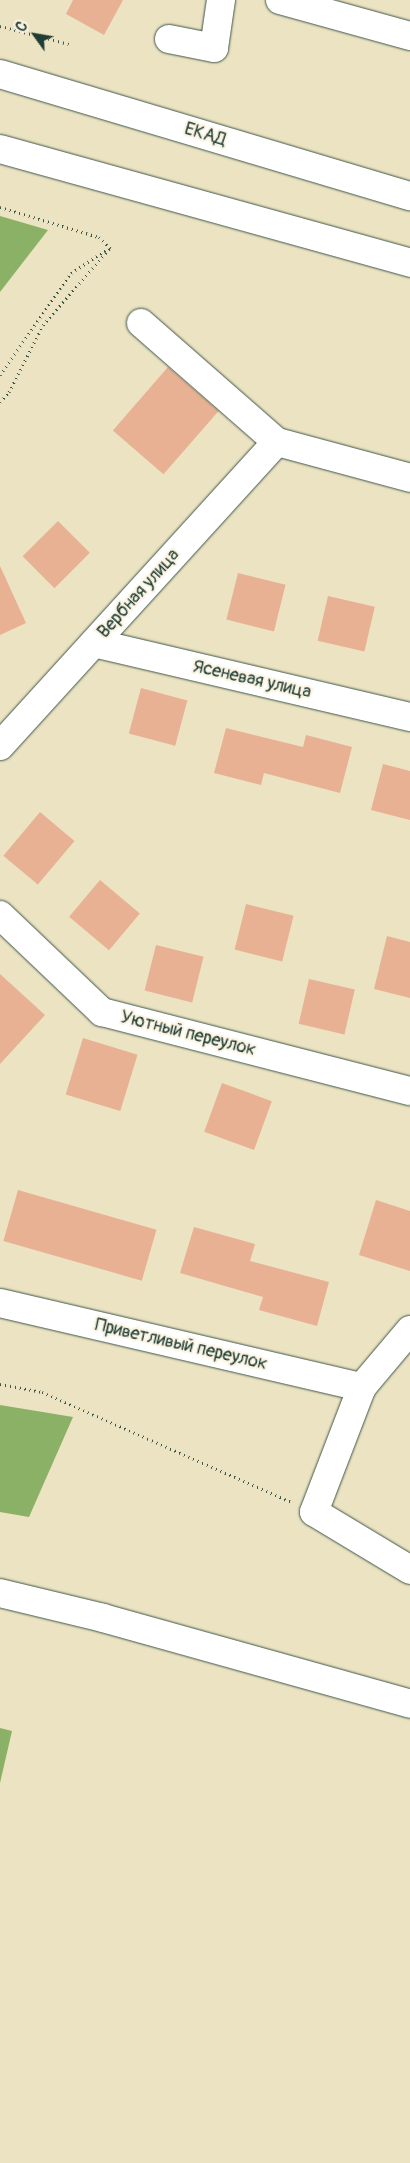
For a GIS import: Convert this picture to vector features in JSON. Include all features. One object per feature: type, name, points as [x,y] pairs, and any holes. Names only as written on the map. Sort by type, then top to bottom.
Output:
[{"type":"main road","points":[[169,39],[214,48],[221,0]]},
{"type":"main road","points":[[280,0],[410,36]]},
{"type":"main road","name":"ЕКАД","points":[[0,74],[410,196]]},
{"type":"main road","points":[[0,150],[410,263]]},
{"type":"main road","points":[[141,323],[277,442],[410,478]]},
{"type":"main road","name":"Вербная улица","points":[[0,746],[277,442]]},
{"type":"main road","name":"Ясеневая улица","points":[[94,643],[410,717]]},
{"type":"main road","name":"Уютный переулок","points":[[0,915],[102,1012],[410,1091]]},
{"type":"main road","name":"Приветливый переулок","points":[[0,1303],[362,1387]]},
{"type":"main road","points":[[410,1330],[362,1387],[314,1512],[410,1570]]},
{"type":"main road","points":[[0,1593],[103,1618],[410,1704]]},
{"type":"path","points":[[0,26],[69,44]]},
{"type":"path","points":[[0,207],[99,237],[110,248]]},
{"type":"path","points":[[0,376],[71,273],[110,248]]},
{"type":"path","points":[[0,402],[8,392],[44,325],[110,248]]},
{"type":"path","points":[[0,1384],[42,1392],[314,1512]]},
{"type":"green space","points":[[0,216],[48,230],[0,292]]},
{"type":"green space","points":[[0,1405],[73,1417],[29,1517],[0,1512]]},
{"type":"green space","points":[[0,1728],[12,1731],[0,1783]]},
{"type":"building","points":[[73,0],[123,0],[104,35],[66,14]]},
{"type":"building","points":[[168,367],[219,411],[163,474],[113,430]]},
{"type":"building","points":[[58,521],[90,553],[54,588],[23,556]]},
{"type":"building","points":[[0,566],[26,623],[0,635]]},
{"type":"building","points":[[238,573],[286,585],[274,631],[226,620]]},
{"type":"building","points":[[328,596],[375,607],[364,652],[318,641]]},
{"type":"building","points":[[141,688],[187,700],[175,746],[129,733]]},
{"type":"building","points":[[226,728],[303,747],[306,735],[352,747],[340,793],[264,773],[261,785],[214,773]]},
{"type":"building","points":[[383,764],[410,771],[410,820],[371,810]]},
{"type":"building","points":[[40,812],[74,841],[38,885],[3,856]]},
{"type":"building","points":[[100,880],[140,913],[109,950],[69,917]]},
{"type":"building","points":[[246,904],[294,916],[282,961],[235,950]]},
{"type":"building","points":[[387,936],[410,942],[410,998],[374,989]]},
{"type":"building","points":[[156,945],[204,957],[192,1002],[145,991]]},
{"type":"building","points":[[0,974],[45,1015],[0,1064]]},
{"type":"building","points":[[309,979],[355,990],[344,1034],[299,1024]]},
{"type":"building","points":[[83,1038],[138,1055],[120,1111],[66,1094]]},
{"type":"building","points":[[222,1083],[272,1101],[254,1150],[204,1132]]},
{"type":"building","points":[[18,1190],[156,1230],[142,1281],[3,1241]]},
{"type":"building","points":[[376,1200],[410,1211],[410,1271],[359,1255]]},
{"type":"building","points":[[194,1227],[255,1244],[250,1261],[329,1282],[317,1326],[259,1310],[263,1297],[180,1273]]}]
